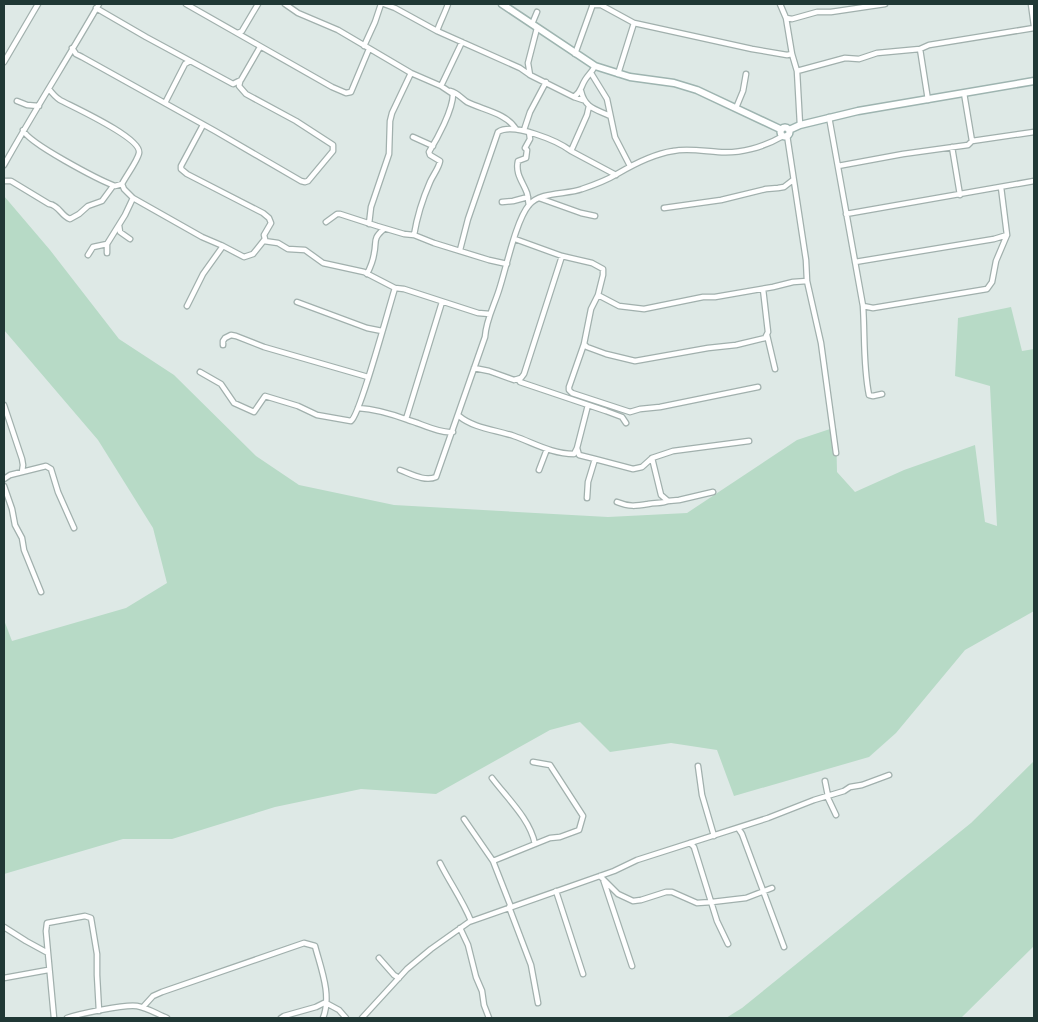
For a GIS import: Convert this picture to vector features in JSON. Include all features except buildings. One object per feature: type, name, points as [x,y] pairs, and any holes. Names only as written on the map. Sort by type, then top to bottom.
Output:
[{"type":"street","points":[[4,62],[38,4]]},
{"type":"street","points":[[186,4],[241,33],[260,47],[332,87],[349,93],[382,4],[396,6],[437,31],[520,68],[610,116]]},
{"type":"street","points":[[241,33],[258,4]]},
{"type":"street","points":[[285,4],[338,30],[411,73],[458,94],[470,103],[507,119],[516,129]]},
{"type":"street","points":[[437,31],[448,4]]},
{"type":"street","points":[[502,4],[594,66],[618,74],[674,83],[697,90],[785,133]]},
{"type":"street","points":[[575,54],[592,4],[601,4],[634,23],[752,49],[787,55],[792,54]]},
{"type":"street","points":[[780,4],[786,18],[797,71],[800,125]]},
{"type":"street","points":[[786,18],[792,19],[817,12],[832,12],[885,4]]},
{"type":"street","points":[[797,71],[845,58],[859,59],[877,53],[920,48],[1034,27],[1031,4]]},
{"type":"street","points":[[4,165],[97,6],[228,83],[236,84],[240,82]]},
{"type":"street","points":[[530,75],[528,63],[537,12]]},
{"type":"street","points":[[618,74],[634,23]]},
{"type":"street","points":[[441,86],[462,42]]},
{"type":"street","points":[[72,48],[76,54],[305,182],[313,176],[333,151],[333,145],[296,121],[246,94],[239,86],[260,47]]},
{"type":"street","points":[[920,48],[928,100]]},
{"type":"street","points":[[165,103],[185,64],[190,61]]},
{"type":"street","points":[[520,68],[528,63]]},
{"type":"street","points":[[574,97],[581,91],[585,80],[594,66]]},
{"type":"street","points":[[369,224],[371,207],[389,154],[392,113],[411,73]]},
{"type":"street","points":[[591,73],[606,99],[615,137],[630,166]]},
{"type":"street","points":[[736,108],[743,91],[746,74]]},
{"type":"street","points":[[400,470],[423,478],[436,477],[459,416],[521,221],[529,205],[538,198],[570,193],[616,175],[630,166],[673,150],[721,153],[738,152],[758,148],[800,125],[829,117],[1034,81]]},
{"type":"street","points":[[529,205],[528,195],[521,182],[517,165],[518,161],[526,158],[527,150],[525,148],[530,139],[527,130],[530,112],[546,82]]},
{"type":"street","points":[[23,130],[28,137],[113,186],[122,184],[139,154],[138,146],[93,116],[58,99],[49,89]]},
{"type":"street","points":[[414,234],[430,181],[440,165],[440,161],[430,155],[452,101],[453,94],[450,91]]},
{"type":"street","points":[[581,91],[583,100]]},
{"type":"street","points":[[964,93],[972,141]]},
{"type":"street","points":[[17,101],[27,106],[39,106]]},
{"type":"street","points":[[571,151],[589,106]]},
{"type":"street","points":[[829,117],[863,306],[864,353],[869,395],[882,394]]},
{"type":"street","points":[[122,184],[124,189],[133,198],[202,237],[247,258],[253,254],[264,241],[264,236],[271,223],[267,216],[187,174],[181,169],[203,125]]},
{"type":"street","points":[[460,250],[493,148],[496,133],[504,128],[527,130],[556,142],[616,175]]},
{"type":"street","points":[[838,166],[968,145],[972,141],[1034,132]]},
{"type":"street","points":[[785,133],[807,281],[821,343],[836,453]]},
{"type":"street","points":[[414,137],[433,146]]},
{"type":"street","points":[[952,147],[960,195]]},
{"type":"street","points":[[664,208],[721,200],[766,189],[784,187],[793,180]]},
{"type":"street","points":[[4,181],[11,181],[49,204],[55,205],[65,217],[70,219],[88,206],[105,200],[113,186]]},
{"type":"street","points":[[846,214],[1034,181]]},
{"type":"street","points":[[863,306],[873,308],[987,289],[992,282],[996,261],[1007,234],[1001,188]]},
{"type":"street","points":[[502,202],[513,201],[528,195],[595,216]]},
{"type":"street","points":[[554,204],[557,195]]},
{"type":"street","points":[[88,255],[93,247],[106,244],[133,198]]},
{"type":"street","points":[[326,222],[338,214],[384,229],[404,234],[414,234],[434,244],[507,264]]},
{"type":"street","points":[[120,223],[120,232],[130,239]]},
{"type":"street","points":[[367,274],[373,257],[375,239],[377,234],[384,229]]},
{"type":"street","points":[[855,262],[994,239],[1007,234]]},
{"type":"street","points":[[515,239],[562,256],[592,263],[603,269],[598,295],[591,309],[584,344],[569,390],[630,412],[758,387]]},
{"type":"street","points":[[264,241],[274,242],[288,249],[305,250],[323,263],[367,274],[395,288],[404,289],[478,314],[490,314]]},
{"type":"street","points":[[106,244],[108,253]]},
{"type":"street","points":[[187,306],[203,274],[223,246]]},
{"type":"street","points":[[474,368],[514,380],[524,374],[562,256]]},
{"type":"street","points":[[598,295],[619,306],[644,309],[703,297],[715,297],[807,281]]},
{"type":"street","points":[[200,372],[221,384],[234,403],[254,412],[265,396],[298,406],[316,415],[346,421],[354,419],[395,288]]},
{"type":"street","points":[[763,289],[767,335],[775,369]]},
{"type":"street","points":[[297,302],[367,328],[382,331]]},
{"type":"street","points":[[406,419],[442,302]]},
{"type":"street","points":[[223,345],[225,338],[231,335],[236,336],[264,348],[368,377]]},
{"type":"street","points":[[584,344],[606,354],[635,361],[736,345],[766,338],[767,335]]},
{"type":"street","points":[[518,379],[520,382],[543,391],[622,417],[626,423]]},
{"type":"street","points":[[4,405],[22,459],[22,472]]},
{"type":"street","points":[[577,454],[588,405]]},
{"type":"street","points":[[358,408],[406,419],[444,432],[452,432]]},
{"type":"street","points":[[459,416],[472,424],[516,437],[547,449],[577,454],[634,469],[642,466],[652,458],[673,451],[749,441]]},
{"type":"street","points":[[539,470],[547,449]]},
{"type":"street","points":[[652,458],[662,495],[668,501]]},
{"type":"street","points":[[587,498],[588,482],[595,459]]},
{"type":"street","points":[[4,479],[10,475],[46,466],[51,469],[74,528]]},
{"type":"street","points":[[4,486],[15,525],[22,538],[24,550],[41,592]]},
{"type":"street","points":[[617,502],[627,506],[640,506],[651,503],[659,504],[713,492]]},
{"type":"street","points":[[659,504],[662,495]]},
{"type":"street","points":[[493,861],[553,837],[560,837],[579,830],[583,816],[550,765],[533,762]]},
{"type":"street","points":[[698,766],[702,795],[714,836]]},
{"type":"street","points":[[362,1018],[398,978],[431,949],[471,921],[602,878],[637,860],[738,828],[889,775]]},
{"type":"street","points":[[492,778],[527,823],[534,836],[535,844]]},
{"type":"street","points":[[825,781],[827,796],[836,815]]},
{"type":"street","points":[[464,819],[493,861],[531,965],[538,1003]]},
{"type":"street","points":[[738,828],[742,834],[784,947]]},
{"type":"street","points":[[694,847],[697,841]]},
{"type":"street","points":[[690,843],[694,847],[717,921],[728,944]]},
{"type":"street","points":[[440,864],[466,908],[471,921]]},
{"type":"street","points":[[602,878],[618,894],[633,901],[672,892],[697,903],[712,902],[731,898],[746,898],[772,888]]},
{"type":"street","points":[[602,878],[632,966]]},
{"type":"street","points":[[556,892],[583,974]]},
{"type":"street","points":[[54,1018],[48,970],[47,923],[84,916],[91,918],[97,954],[99,1011]]},
{"type":"street","points":[[4,927],[48,953]]},
{"type":"street","points":[[460,928],[468,944],[489,1018]]},
{"type":"street","points":[[143,1008],[153,996],[162,992],[304,943],[315,946],[323,972],[326,1003],[323,1018]]},
{"type":"street","points":[[379,958],[398,978]]},
{"type":"street","points":[[4,978],[48,970]]},
{"type":"street","points":[[281,1018],[326,1003]]},
{"type":"street","points":[[326,1003],[339,1010],[346,1018]]},
{"type":"street","points":[[66,1018],[134,1006],[167,1018]]},
{"type":"green space","points":[[4,196],[50,250],[119,339],[174,375],[256,456],[299,485],[394,505],[608,517],[687,513],[797,440],[836,427],[837,472],[855,492],[904,470],[975,445],[985,522],[997,526],[990,386],[955,376],[958,318],[1011,307],[1022,351],[1034,349],[1034,611],[965,650],[896,733],[869,757],[734,796],[717,750],[671,743],[610,752],[580,722],[550,730],[436,794],[361,789],[275,807],[172,839],[123,839],[4,874],[4,620],[12,641],[126,608],[167,583],[153,528],[98,440],[4,330]]},
{"type":"green space","points":[[1034,761],[1034,946],[961,1018],[726,1018],[742,1008],[971,823]]}]
